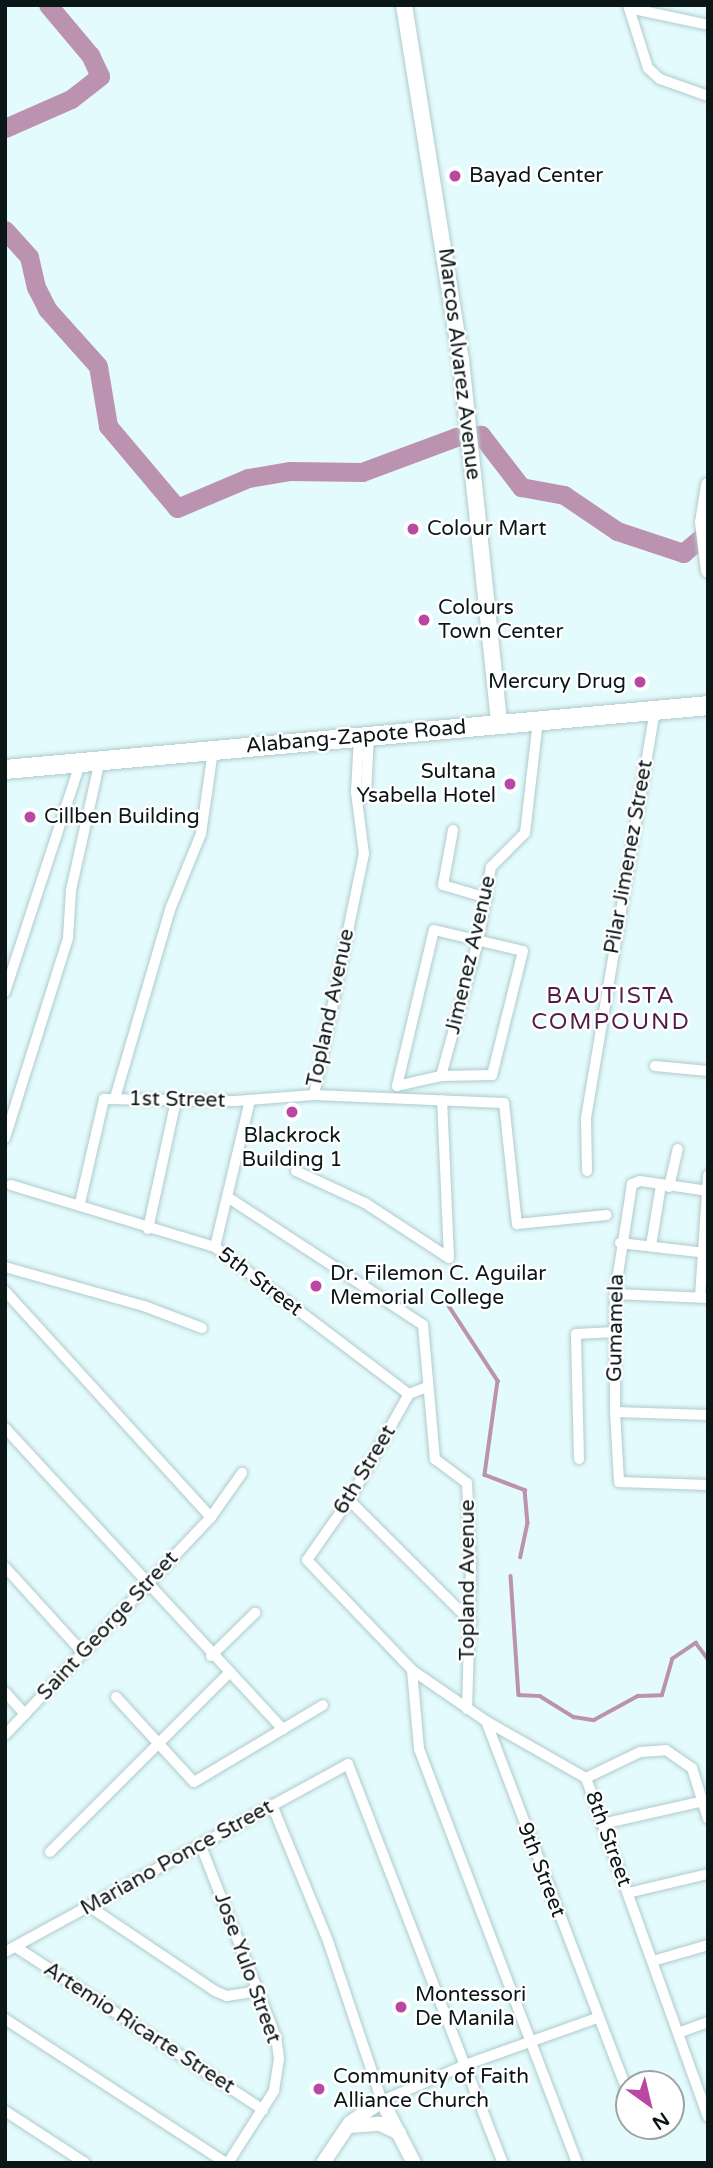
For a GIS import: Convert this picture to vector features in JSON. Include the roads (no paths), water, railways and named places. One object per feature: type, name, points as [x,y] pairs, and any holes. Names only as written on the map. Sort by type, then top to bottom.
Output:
[{"type":"highway","name":"Alabang-Zapote Road","points":[[5,769],[708,705]]},
{"type":"main road","name":"Marcos Alvarez Avenue","points":[[404,5],[440,215],[469,425],[499,724]]},
{"type":"street","points":[[629,6],[708,25]]},
{"type":"street","points":[[629,6],[648,68],[660,79],[708,96]]},
{"type":"street","points":[[708,485],[702,522],[708,571]]},
{"type":"street","name":"Pilar Jimenez Street","points":[[587,1171],[586,1118],[655,710]]},
{"type":"street","name":"Jimenez Avenue","points":[[441,1076],[478,942],[491,867],[524,832],[538,721]]},
{"type":"street","name":"Topland Avenue","points":[[250,1100],[314,1095],[364,854],[360,799],[366,793],[364,737]]},
{"type":"street","points":[[80,1203],[170,907],[201,834],[213,751]]},
{"type":"street","points":[[5,992],[10,960],[91,760]]},
{"type":"street","points":[[5,1138],[68,938],[71,890],[91,760]]},
{"type":"street","points":[[453,830],[443,885],[487,898]]},
{"type":"street","points":[[434,930],[478,942],[523,951],[492,1075],[441,1076],[397,1086],[434,930]]},
{"type":"street","points":[[655,1066],[708,1071]]},
{"type":"street","points":[[314,1095],[504,1104],[517,1224],[607,1214]]},
{"type":"street","name":"1st Street","points":[[110,1098],[250,1100]]},
{"type":"street","points":[[215,1247],[229,1198],[250,1100]]},
{"type":"street","points":[[296,1171],[365,1203],[449,1258],[442,1100]]},
{"type":"street","points":[[148,1229],[176,1101]]},
{"type":"street","points":[[650,1247],[665,1186],[678,1149]]},
{"type":"street","points":[[615,1294],[704,1297],[708,1175]]},
{"type":"street","name":"Gumamela","points":[[665,1186],[633,1182],[620,1243],[615,1294],[616,1476],[625,1484],[708,1485]]},
{"type":"street","name":"5th Street","points":[[11,1185],[80,1203],[148,1229],[215,1247],[409,1394]]},
{"type":"street","points":[[665,1186],[706,1191]]},
{"type":"street","name":"Topland Avenue","points":[[229,1198],[423,1325],[435,1459],[467,1483],[471,1622],[467,1709]]},
{"type":"street","points":[[620,1243],[705,1253]]},
{"type":"street","points":[[5,1267],[144,1306],[202,1328]]},
{"type":"street","points":[[5,1291],[211,1517]]},
{"type":"street","points":[[579,1460],[576,1334],[615,1332]]},
{"type":"street","points":[[409,1394],[427,1387]]},
{"type":"street","name":"6th Street","points":[[307,1560],[349,1500],[409,1394]]},
{"type":"street","points":[[615,1412],[708,1415]]},
{"type":"street","points":[[5,1429],[211,1656],[283,1729]]},
{"type":"street","name":"Saint George Street","points":[[5,1735],[211,1517],[242,1473]]},
{"type":"street","points":[[349,1500],[471,1622]]},
{"type":"street","name":"8th Street","points":[[307,1560],[412,1670],[486,1721],[586,1778],[678,2033],[705,2098],[708,2117]]},
{"type":"street","points":[[5,1567],[82,1652]]},
{"type":"street","points":[[211,1656],[254,1613]]},
{"type":"street","points":[[412,1670],[419,1749],[577,2163]]},
{"type":"street","points":[[50,1852],[229,1673]]},
{"type":"street","points":[[5,1692],[25,1714]]},
{"type":"street","points":[[116,1696],[160,1741],[194,1782],[323,1705]]},
{"type":"street","name":"9th Street","points":[[486,1721],[618,2070]]},
{"type":"street","points":[[586,1778],[640,1752],[666,1749],[692,1768],[708,1819]]},
{"type":"street","name":"Mariano Ponce Street","points":[[11,1950],[348,1764],[465,2065]]},
{"type":"street","points":[[602,1824],[704,1801]]},
{"type":"street","points":[[272,1805],[328,1941],[382,2101],[402,2135],[414,2163]]},
{"type":"street","name":"Jose Yulo Street","points":[[201,1846],[258,1991],[279,2059],[274,2091],[227,2163]]},
{"type":"street","points":[[628,1893],[708,1874]]},
{"type":"street","points":[[90,1907],[215,1991],[227,1996],[258,1991]]},
{"type":"street","points":[[653,1961],[708,1945]]},
{"type":"street","name":"Artemio Ricarte Street","points":[[11,1950],[263,2110]]},
{"type":"street","points":[[323,2163],[347,2127],[382,2101],[465,2065],[597,2018]]},
{"type":"street","points":[[5,2019],[227,2163]]},
{"type":"street","points":[[678,2033],[708,2022]]},
{"type":"street","points":[[465,2065],[503,2163]]},
{"type":"street","points":[[5,2111],[85,2163]]},
{"type":"street","points":[[347,2127],[380,2124],[402,2135]]},
{"type":"waterway","points":[[5,128],[71,99],[100,76],[90,55],[48,5]]},
{"type":"waterway","points":[[5,230],[29,257],[36,287],[47,309],[98,366],[108,426],[177,508],[248,478],[290,471],[362,472],[456,437],[481,435],[521,487],[564,495],[617,531],[683,553],[708,532]]},
{"type":"waterway","points":[[449,1306],[498,1381],[485,1475],[525,1490],[528,1523],[521,1557]]},
{"type":"waterway","points":[[511,1576],[519,1695],[540,1696],[574,1717],[594,1720],[638,1696],[662,1695],[672,1659],[696,1643],[708,1659]]},
{"type":"place","name":"Bayad Center","points":[[455,176]]},
{"type":"place","name":"Colour Mart","points":[[413,529]]},
{"type":"place","name":"Colours Town Center","points":[[424,620]]},
{"type":"place","name":"Mercury Drug","points":[[640,682]]},
{"type":"place","name":"Sultana Ysabella Hotel","points":[[510,784]]},
{"type":"place","name":"Cillben Building","points":[[30,817]]},
{"type":"place","name":"Blackrock Building 1","points":[[292,1112]]},
{"type":"place","name":"Dr. Filemon C. Aguilar Memorial College","points":[[316,1286]]},
{"type":"place","name":"Montessori De Manila","points":[[401,2007]]},
{"type":"place","name":"Community of Faith Alliance Church","points":[[319,2089]]},
{"type":"district","name":"BAUTISTA COMPOUND","points":[[611,1009]]}]
